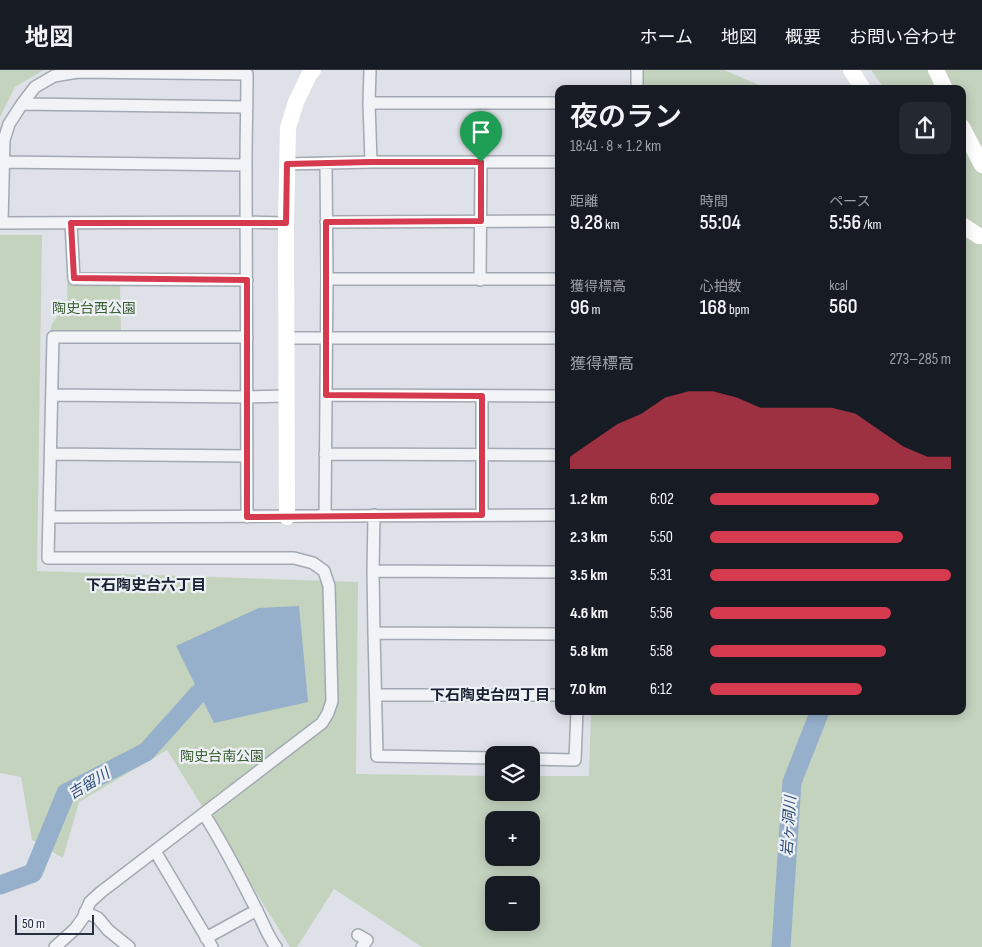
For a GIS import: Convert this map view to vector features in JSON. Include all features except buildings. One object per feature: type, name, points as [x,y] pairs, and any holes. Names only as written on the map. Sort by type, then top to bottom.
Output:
[{"type":"street","points":[[286,517],[286,223],[288,128],[296,102],[313,70]]},
{"type":"street","points":[[370,70],[371,162]]},
{"type":"street","points":[[637,70],[638,85]]},
{"type":"street","points":[[851,70],[860,85]]},
{"type":"street","points":[[936,70],[943,85]]},
{"type":"street","points":[[247,517],[247,222],[246,165],[247,74],[78,72],[54,76],[35,87],[9,124],[4,140],[2,223],[247,222],[286,223]]},
{"type":"street","points":[[369,103],[555,103]]},
{"type":"street","points":[[22,104],[247,107]]},
{"type":"street","points":[[966,134],[982,165]]},
{"type":"street","points":[[3,162],[246,165]]},
{"type":"street","points":[[480,280],[481,162]]},
{"type":"street","points":[[287,164],[555,162]]},
{"type":"street","points":[[325,516],[326,163]]},
{"type":"street","points":[[326,222],[555,221]]},
{"type":"street","points":[[71,223],[74,278],[247,280]]},
{"type":"street","points":[[966,228],[982,236]]},
{"type":"street","points":[[327,279],[555,280]]},
{"type":"street","points":[[55,947],[75,929],[83,918],[90,902],[322,724],[332,701],[329,586],[324,571],[313,563],[294,558],[48,558],[53,337],[247,337]]},
{"type":"street","points":[[286,338],[555,338]]},
{"type":"street","points":[[52,395],[286,396]]},
{"type":"street","points":[[326,395],[555,396]]},
{"type":"street","points":[[482,396],[482,515]]},
{"type":"street","points":[[51,454],[247,456]]},
{"type":"street","points":[[326,454],[555,454]]},
{"type":"street","points":[[374,515],[373,571],[377,756],[485,758]]},
{"type":"street","points":[[50,517],[555,515]]},
{"type":"street","points":[[373,571],[555,572]]},
{"type":"street","points":[[374,633],[555,634]]},
{"type":"street","points":[[376,694],[555,695]]},
{"type":"street","points":[[540,759],[575,760],[577,715]]},
{"type":"street","points":[[204,814],[257,910],[270,940],[276,947]]},
{"type":"street","points":[[155,851],[209,942],[257,910]]},
{"type":"street","points":[[85,912],[98,918],[108,930],[130,947]]},
{"type":"street","points":[[358,935],[367,940],[362,947]]},
{"type":"green space","points":[[0,70],[44,70],[15,87],[0,117]]},
{"type":"green space","points":[[641,70],[724,70],[759,85],[641,85]]},
{"type":"green space","name":"陶史台南公園","points":[[871,70],[982,70],[982,947],[422,947],[334,889],[297,947],[290,947],[167,750],[79,802],[63,858],[32,840],[21,777],[0,773],[0,235],[42,235],[37,571],[358,582],[356,774],[485,776],[485,801],[540,801],[540,776],[589,776],[591,715],[966,715],[966,85],[882,85]]},
{"type":"green space","name":"陶史台西公園","points":[[67,283],[120,283],[121,334],[50,334],[51,326],[60,312],[68,312]]},
{"type":"water","points":[[299,606],[308,702],[214,723],[176,646],[259,608]]},
{"type":"waterway","name":"吉留川","points":[[0,885],[33,873],[66,793],[146,752],[199,693]]},
{"type":"waterway","name":"岩ヶ洞川","points":[[781,947],[792,782],[818,715]]},
{"type":"district","name":"下石陶史台六丁目","points":[[146,585]]},
{"type":"district","name":"下石陶史台四丁目","points":[[490,695]]},
{"type":"route","points":[[481,162],[481,221],[326,222],[326,395],[482,396],[482,515],[247,517],[247,280],[74,278],[71,223],[286,223],[287,164],[481,162]]}]
